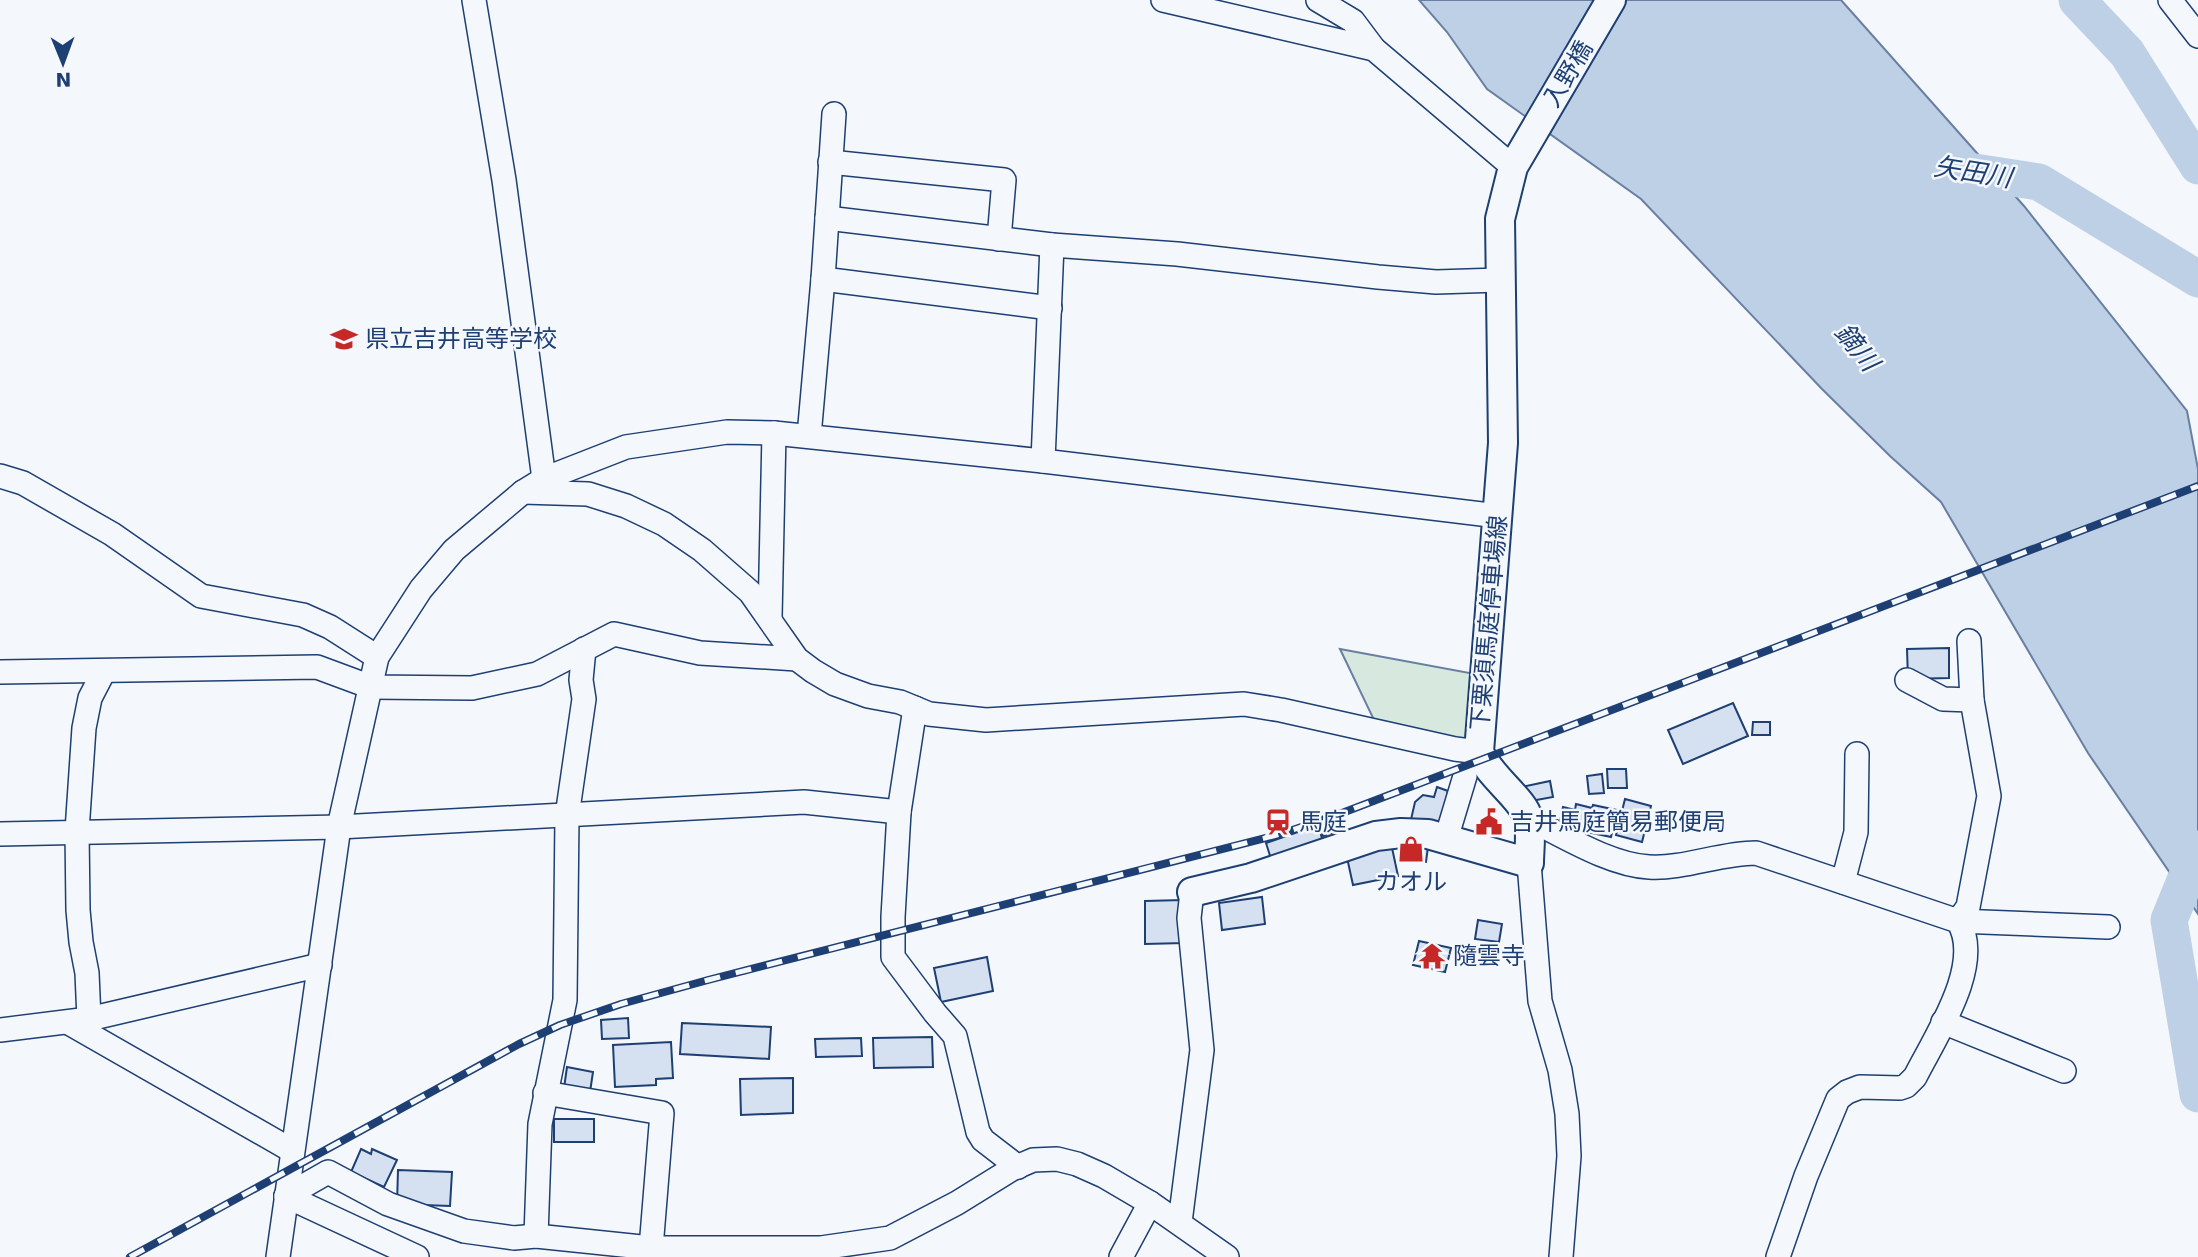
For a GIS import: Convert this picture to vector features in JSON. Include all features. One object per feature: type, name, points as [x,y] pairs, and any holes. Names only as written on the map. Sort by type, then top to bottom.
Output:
[{"type":"main road","name":"入野橋","points":[[1518,157],[1611,0]]},
{"type":"main road","name":"下栗須馬庭停車場線","points":[[1518,157],[1500,219],[1503,443],[1479,752],[1494,777],[1525,809],[1529,819]]},
{"type":"main road","points":[[1192,892],[1251,878],[1376,836],[1401,833],[1428,834],[1529,863],[1529,819]]},
{"type":"street","points":[[474,0],[503,180],[544,479]]},
{"type":"street","points":[[1163,0],[1374,49]]},
{"type":"street","points":[[1318,0],[1353,21],[1374,49],[1518,157]]},
{"type":"street","points":[[2169,0],[2198,36]]},
{"type":"street","points":[[809,436],[834,114]]},
{"type":"street","points":[[830,162],[1004,180],[999,239]]},
{"type":"street","points":[[827,218],[1052,245],[1177,254],[1293,269],[1424,281],[1499,280]]},
{"type":"street","points":[[1043,461],[1052,245]]},
{"type":"street","points":[[823,279],[1050,308]]},
{"type":"street","points":[[278,1257],[291,1150],[339,827],[377,657],[421,589],[446,560],[523,492],[544,479],[626,447],[727,432],[774,433],[1043,461],[1498,516]]},
{"type":"street","points":[[769,617],[774,433]]},
{"type":"street","points":[[0,476],[23,483],[112,534],[201,596],[303,615],[330,627],[377,657]]},
{"type":"street","points":[[523,492],[588,494],[626,506],[664,524],[727,570],[750,592],[797,659],[835,684],[941,716],[986,720],[1244,704],[1479,752]]},
{"type":"street","points":[[0,673],[317,667],[371,688],[472,688],[537,674],[614,634],[701,653],[797,659]]},
{"type":"street","points":[[1958,921],[1968,907],[1989,796],[1972,700],[1969,641]]},
{"type":"street","points":[[520,1243],[545,1093],[565,1000],[567,816],[584,699],[581,680],[584,649]]},
{"type":"street","points":[[79,1021],[87,973],[80,942],[77,831],[85,728],[90,698],[103,671]]},
{"type":"street","points":[[1907,680],[1943,699],[1972,700]]},
{"type":"street","points":[[915,708],[899,812],[893,957],[956,1036],[978,1132],[983,1140],[1018,1167]]},
{"type":"street","points":[[1843,882],[1856,832],[1857,754]]},
{"type":"street","points":[[1446,839],[1465,776]]},
{"type":"street","points":[[0,834],[339,827],[804,802],[899,812]]},
{"type":"street","points":[[1529,819],[1620,862],[1648,867],[1756,853],[1958,921],[2108,927]]},
{"type":"street","points":[[1529,863],[1540,1001],[1560,1070],[1567,1114],[1569,1156],[1561,1257]]},
{"type":"street","points":[[1180,1222],[1202,1050],[1189,918],[1192,892]]},
{"type":"street","points":[[1778,1257],[1806,1176],[1838,1099],[1860,1087],[1900,1088],[1915,1077],[1943,1022],[1962,976],[1966,945],[1958,921]]},
{"type":"street","points":[[0,1030],[79,1021],[320,965]]},
{"type":"street","points":[[79,1021],[291,1150]]},
{"type":"street","points":[[1943,1022],[2064,1071]]},
{"type":"street","points":[[545,1093],[662,1113],[651,1248]]},
{"type":"street","points":[[286,1196],[328,1172],[388,1204],[464,1231],[520,1243],[651,1248],[889,1248],[1018,1167],[1033,1160],[1057,1159],[1077,1164],[1150,1203],[1227,1257]]},
{"type":"street","points":[[286,1196],[417,1257]]},
{"type":"street","points":[[1121,1257],[1150,1203]]},
{"type":"shaded area","points":[[1340,649],[1475,674],[1467,740],[1374,720]]},
{"type":"water","name":"鏑川","points":[[1419,0],[1841,0],[2024,206],[2187,411],[2198,469],[2198,914],[2088,753],[1941,502],[1822,389],[1641,199],[1487,89],[1447,32]]},
{"type":"building","points":[[1949,648],[1949,678],[1908,679],[1907,649]]},
{"type":"building","points":[[1733,703],[1748,736],[1683,764],[1668,730]]},
{"type":"building","points":[[1753,722],[1770,722],[1770,735],[1752,735]]},
{"type":"building","points":[[1607,769],[1626,769],[1627,788],[1608,788]]},
{"type":"building","points":[[1602,774],[1604,793],[1589,794],[1587,776]]},
{"type":"building","points":[[1550,781],[1553,797],[1525,802],[1522,787]]},
{"type":"building","points":[[1437,787],[1448,791],[1439,830],[1410,824],[1415,802],[1423,795],[1434,797]]},
{"type":"building","points":[[1625,799],[1651,806],[1642,842],[1616,835]]},
{"type":"building","points":[[1576,804],[1617,810],[1611,837],[1559,826],[1563,807],[1575,810]]},
{"type":"building","points":[[1331,821],[1335,832],[1323,836],[1319,825]]},
{"type":"building","points":[[1318,825],[1324,845],[1272,862],[1266,843]]},
{"type":"building","points":[[1391,843],[1398,876],[1353,885],[1346,853]]},
{"type":"building","points":[[1402,845],[1428,847],[1426,862],[1401,859]]},
{"type":"building","points":[[1262,897],[1265,924],[1222,930],[1219,903]]},
{"type":"building","points":[[1183,900],[1184,943],[1145,944],[1145,901]]},
{"type":"building","points":[[1478,920],[1502,924],[1499,942],[1475,939]]},
{"type":"building","name":"隨雲寺","points":[[1419,941],[1451,948],[1445,972],[1413,965]]},
{"type":"building","points":[[987,957],[993,991],[941,1002],[934,968]]},
{"type":"building","points":[[628,1018],[629,1038],[602,1039],[601,1020]]},
{"type":"building","points":[[682,1023],[771,1027],[769,1059],[680,1054]]},
{"type":"building","points":[[932,1037],[933,1067],[874,1068],[873,1038]]},
{"type":"building","points":[[861,1038],[862,1056],[816,1057],[815,1039]]},
{"type":"building","points":[[671,1042],[673,1078],[656,1079],[656,1085],[615,1087],[613,1045]]},
{"type":"building","points":[[567,1067],[593,1072],[590,1092],[564,1088]]},
{"type":"building","points":[[793,1078],[793,1113],[741,1115],[740,1079]]},
{"type":"building","points":[[554,1119],[594,1119],[594,1142],[554,1142]]},
{"type":"building","points":[[361,1149],[371,1154],[372,1149],[397,1160],[384,1187],[351,1172]]},
{"type":"building","points":[[398,1170],[452,1172],[450,1206],[397,1204]]},
{"type":"waterway","name":"矢田川","points":[[2077,0],[2127,53],[2198,166]]},
{"type":"waterway","name":"矢田川","points":[[1949,168],[2039,182],[2198,279]]},
{"type":"waterway","points":[[2198,849],[2169,920],[2198,1094]]},
{"type":"railway","points":[[130,1257],[519,1044],[560,1025],[621,1004],[708,980],[1281,834],[2198,486]]},
{"type":"place","name":"県立吉井高等学校","points":[[344,339]]},
{"type":"place","name":"馬庭","points":[[1278,822]]},
{"type":"place","name":"吉井馬庭簡易郵便局","points":[[1489,822]]},
{"type":"place","name":"カオル","points":[[1411,849]]},
{"type":"place","name":"隨雲寺","points":[[1432,956]]}]
